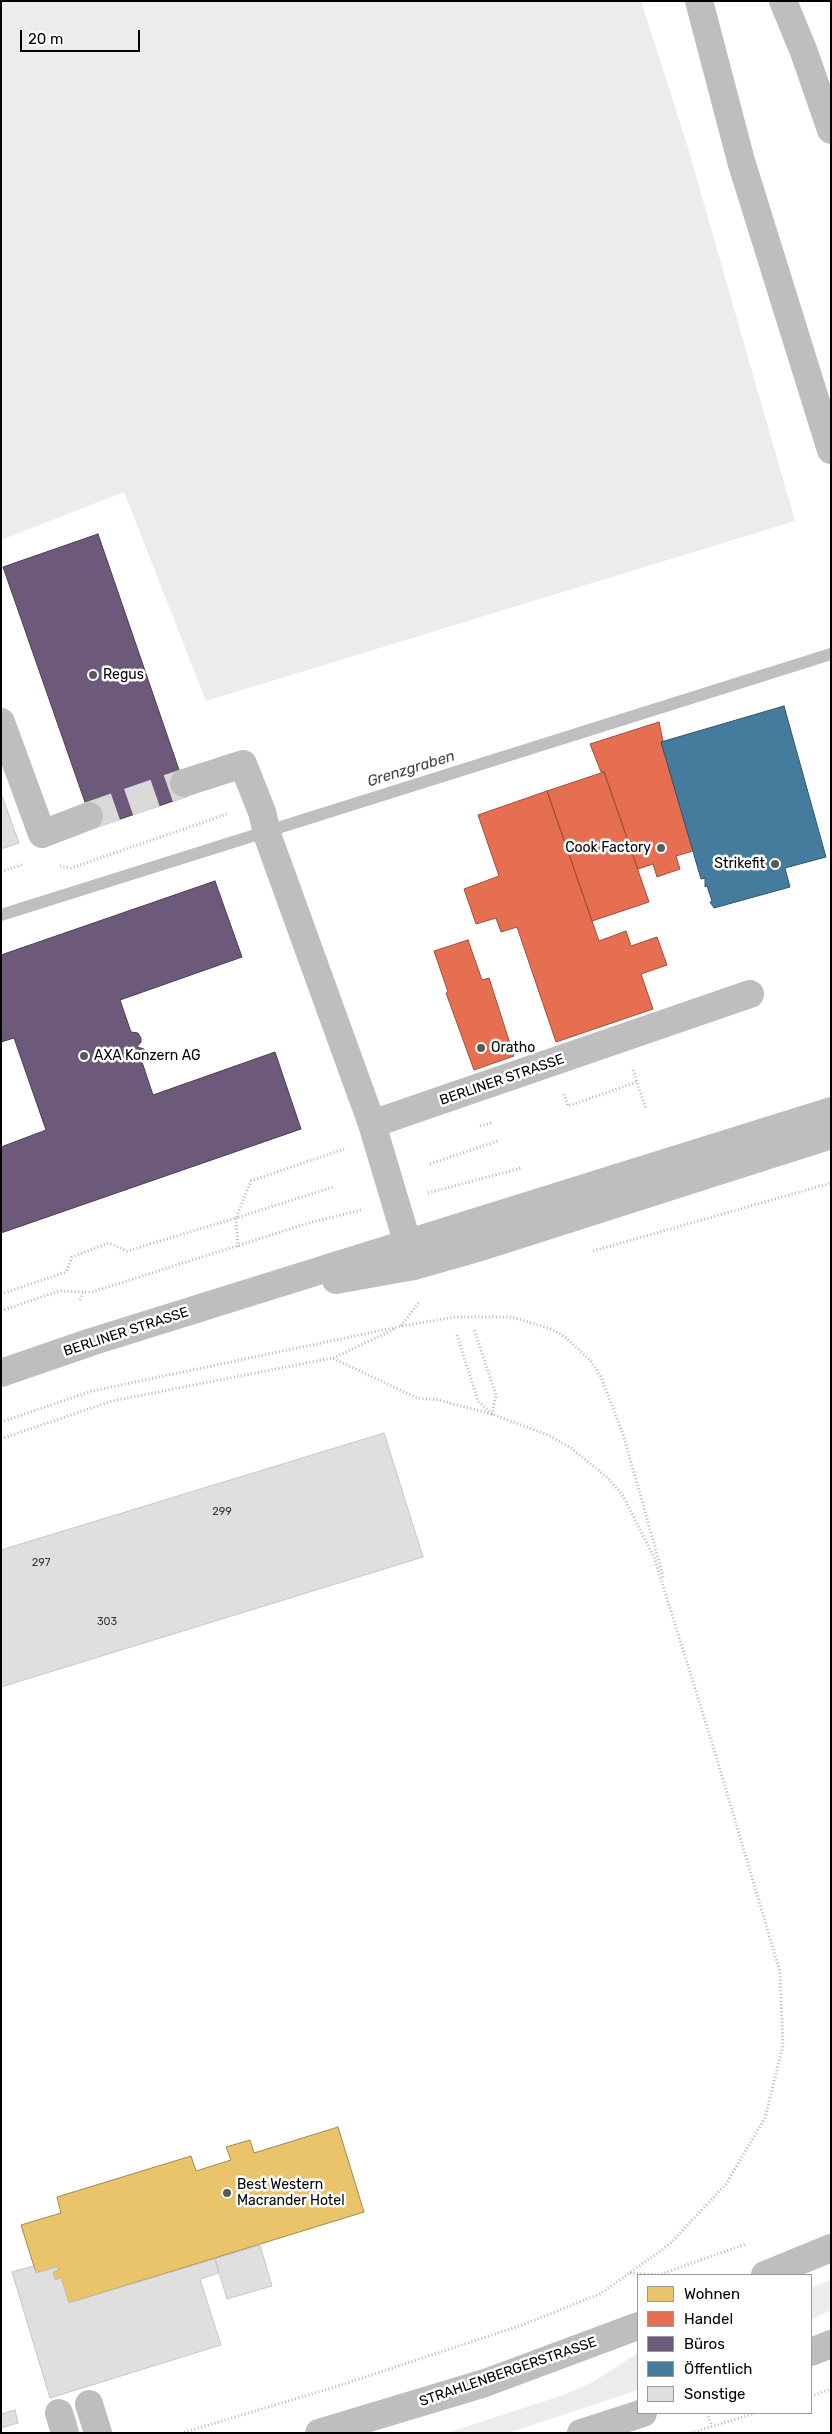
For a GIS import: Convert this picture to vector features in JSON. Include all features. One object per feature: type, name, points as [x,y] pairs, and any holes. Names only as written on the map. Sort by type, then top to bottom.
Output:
[{"type":"main road","points":[[699,1],[741,161],[831,450]]},
{"type":"main road","points":[[783,1],[804,52],[831,130]]},
{"type":"main road","points":[[1,722],[42,834],[90,816]]},
{"type":"main road","points":[[184,783],[243,764],[375,1131],[394,1202],[411,1255]]},
{"type":"main road","name":"BERLINER STRASSE","points":[[375,1131],[750,994]]},
{"type":"main road","name":"BERLINER STRASSE","points":[[1,1373],[91,1342],[250,1292],[370,1276],[411,1255],[831,1111]]},
{"type":"main road","name":"BERLINER STRASSE","points":[[411,1255],[831,1135]]},
{"type":"main road","points":[[767,2274],[831,2248]]},
{"type":"main road","name":"STRAHLENBERGERSTRASSE","points":[[325,2432],[486,2383],[628,2330]]},
{"type":"main road","points":[[812,2352],[831,2344]]},
{"type":"main road","points":[[89,2404],[98,2433]]},
{"type":"main road","points":[[581,2433],[640,2414]]},
{"type":"path","points":[[52,864],[71,868],[263,817]]},
{"type":"path","points":[[1,872],[26,864]]},
{"type":"path","points":[[632,1067],[646,1109]]},
{"type":"path","points":[[599,1095],[637,1082]]},
{"type":"path","points":[[238,1247],[236,1218],[251,1181],[375,1131]]},
{"type":"path","points":[[430,1164],[498,1141]]},
{"type":"path","points":[[585,1253],[831,1183]]},
{"type":"path","points":[[1,1294],[66,1272],[72,1257],[109,1243],[127,1251],[333,1187]]},
{"type":"path","points":[[1,1311],[59,1291],[92,1292],[312,1222],[394,1202]]},
{"type":"path","points":[[80,1300],[83,1293]]},
{"type":"path","points":[[1,1439],[112,1401],[332,1358],[402,1326],[417,1303],[427,1300]]},
{"type":"path","points":[[1,1422],[92,1391],[402,1326],[455,1317],[512,1317],[552,1329],[577,1346],[591,1361],[612,1401],[646,1509],[670,1602],[780,1972],[783,2045],[765,2118],[726,2184],[670,2244],[600,2294],[522,2325],[338,2386],[182,2433]]},
{"type":"path","points":[[474,1329],[496,1395],[492,1414]]},
{"type":"path","points":[[457,1335],[478,1401],[492,1414]]},
{"type":"path","points":[[332,1358],[417,1398],[438,1400],[492,1414],[548,1435],[571,1448],[608,1478],[623,1496],[644,1535],[670,1602]]},
{"type":"path","points":[[662,2274],[749,2243]]},
{"type":"path","points":[[630,2273],[644,2274]]},
{"type":"path","points":[[812,2396],[831,2389]]},
{"type":"path","points":[[707,2414],[712,2426]]},
{"type":"path","points":[[691,2433],[752,2414]]},
{"type":"shaded area","points":[[1,1],[641,1],[686,141],[795,521],[206,701],[124,492],[1,540]]},
{"type":"shaded area","points":[[831,2280],[831,2310],[812,2320],[812,2288]]},
{"type":"shaded area","points":[[637,2354],[637,2390],[508,2433],[447,2433],[566,2394],[593,2382]]},
{"type":"building: Wohnen","points":[[338,2127],[364,2212],[69,2303],[61,2278],[55,2280],[53,2272],[58,2270],[57,2267],[36,2273],[21,2225],[61,2213],[57,2197],[191,2156],[196,2171],[231,2160],[226,2147],[250,2140],[254,2153]]},
{"type":"building: Handel","points":[[659,722],[663,741],[661,742],[693,851],[676,856],[680,869],[657,877],[653,864],[638,869],[604,772],[601,772],[590,744]]},
{"type":"building: Handel","points":[[604,772],[649,902],[592,921],[547,791]]},
{"type":"building: Handel","points":[[547,791],[599,941],[626,931],[631,946],[657,937],[667,965],[641,974],[653,1009],[556,1042],[517,927],[501,932],[496,918],[476,924],[464,889],[499,876],[478,815]]},
{"type":"building: Handel","points":[[468,940],[482,980],[489,978],[514,1056],[474,1070],[446,993],[448,992],[434,951]]},
{"type":"building: Büros","name":"Regus","points":[[98,534],[188,796],[94,828],[3,567]]},
{"type":"building: Büros","name":"AXA Konzern AG","points":[[215,881],[242,957],[120,1000],[131,1032],[138,1033],[141,1042],[137,1047],[144,1049],[147,1055],[142,1062],[153,1095],[275,1052],[301,1129],[1,1233],[1,1147],[46,1130],[14,1038],[1,1042],[1,955]]},
{"type":"building: Öffentlich","points":[[784,706],[826,857],[785,868],[790,887],[714,908],[710,902],[712,901],[707,886],[705,887],[705,878],[701,879],[661,742]]},
{"type":"building: Sonstige","points":[[1,793],[19,843],[1,849]]},
{"type":"building: Sonstige","points":[[384,1433],[423,1557],[1,1687],[1,1550]]},
{"type":"building: Sonstige","points":[[260,2245],[272,2286],[227,2299],[215,2259]]},
{"type":"building: Sonstige","points":[[215,2259],[219,2273],[200,2279],[221,2345],[50,2398],[12,2272],[33,2266],[36,2273],[57,2267],[58,2270],[53,2272],[55,2280],[61,2278],[69,2303]]},
{"type":"building: Sonstige","points":[[15,2410],[18,2423],[1,2428],[1,2414]]},
{"type":"waterway","name":"Grenzgraben","points":[[1,915],[831,654]]},
{"type":"tunnel","points":[[89,816],[184,783]]},
{"type":"place","name":"Regus","points":[[93,675]]},
{"type":"place","name":"Cook Factory","points":[[661,848]]},
{"type":"place","name":"Strikefit","points":[[775,864]]},
{"type":"place","name":"Oratho","points":[[481,1048]]},
{"type":"place","name":"AXA Konzern AG","points":[[84,1056]]},
{"type":"place","name":"Best Western Macrander Hotel","points":[[227,2193]]}]
